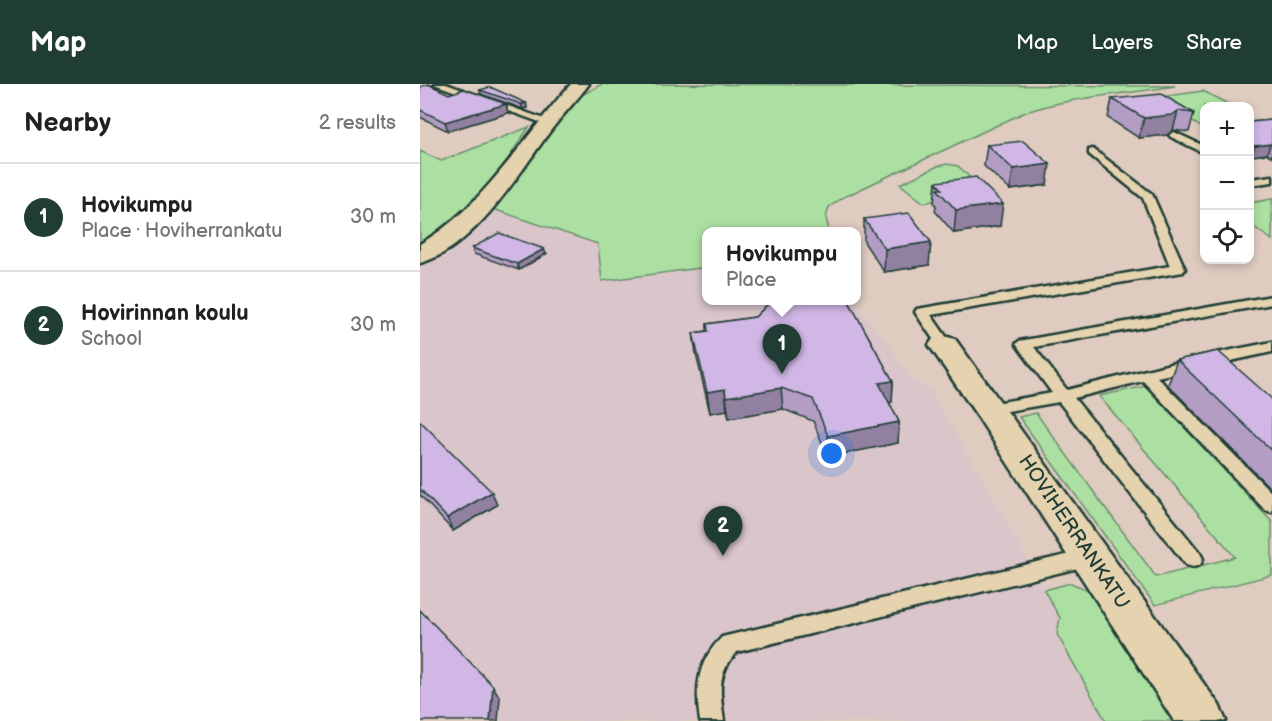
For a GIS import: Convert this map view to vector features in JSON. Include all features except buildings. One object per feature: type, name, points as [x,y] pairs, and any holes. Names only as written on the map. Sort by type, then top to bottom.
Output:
[{"type":"street","points":[[420,255],[458,231],[471,219],[500,186],[580,84]]},
{"type":"street","name":"HOVIHERRANKATU","points":[[944,345],[1202,721]]},
{"type":"lane","points":[[438,84],[548,122]]},
{"type":"lane","points":[[1174,135],[1200,148]]},
{"type":"lane","points":[[944,345],[922,312],[1178,269],[1148,196],[1093,152]]},
{"type":"lane","points":[[1254,173],[1269,179]]},
{"type":"lane","points":[[1254,181],[1269,179]]},
{"type":"lane","points":[[1193,559],[1024,344],[1272,300]]},
{"type":"lane","points":[[990,409],[1064,396],[1272,347]]},
{"type":"lane","points":[[1146,375],[1272,505]]},
{"type":"lane","points":[[712,721],[708,697],[709,674],[718,655],[730,644],[1091,557]]},
{"type":"shaded area","points":[[493,209],[598,244],[602,281],[702,268],[702,305],[858,305],[886,340],[911,379],[931,391],[1120,721],[420,721],[420,259],[467,231]]},
{"type":"green space","points":[[602,84],[1175,86],[1059,103],[1021,114],[844,197],[829,207],[826,218],[828,227],[702,227],[702,268],[602,281],[598,244],[493,209],[571,101]]},
{"type":"green space","points":[[1203,91],[1224,102],[1200,102],[1200,127],[1154,98]]},
{"type":"green space","points":[[529,127],[476,207],[420,248],[420,151],[441,161]]},
{"type":"green space","points":[[947,164],[958,166],[982,189],[924,203],[900,184],[938,166]]},
{"type":"green space","points":[[1272,199],[1272,240],[1254,227],[1254,202]]},
{"type":"green space","points":[[1146,386],[1272,522],[1272,575],[1155,605],[1019,417],[1036,413],[1156,577],[1235,557],[1099,396]]},
{"type":"green space","points":[[1071,583],[1085,589],[1098,600],[1175,721],[1106,721],[1057,634],[1060,618],[1044,590]]},
{"type":"place","name":"Hovikumpu","points":[[782,374]]},
{"type":"place","name":"Hovirinnan koulu","points":[[723,556]]}]
